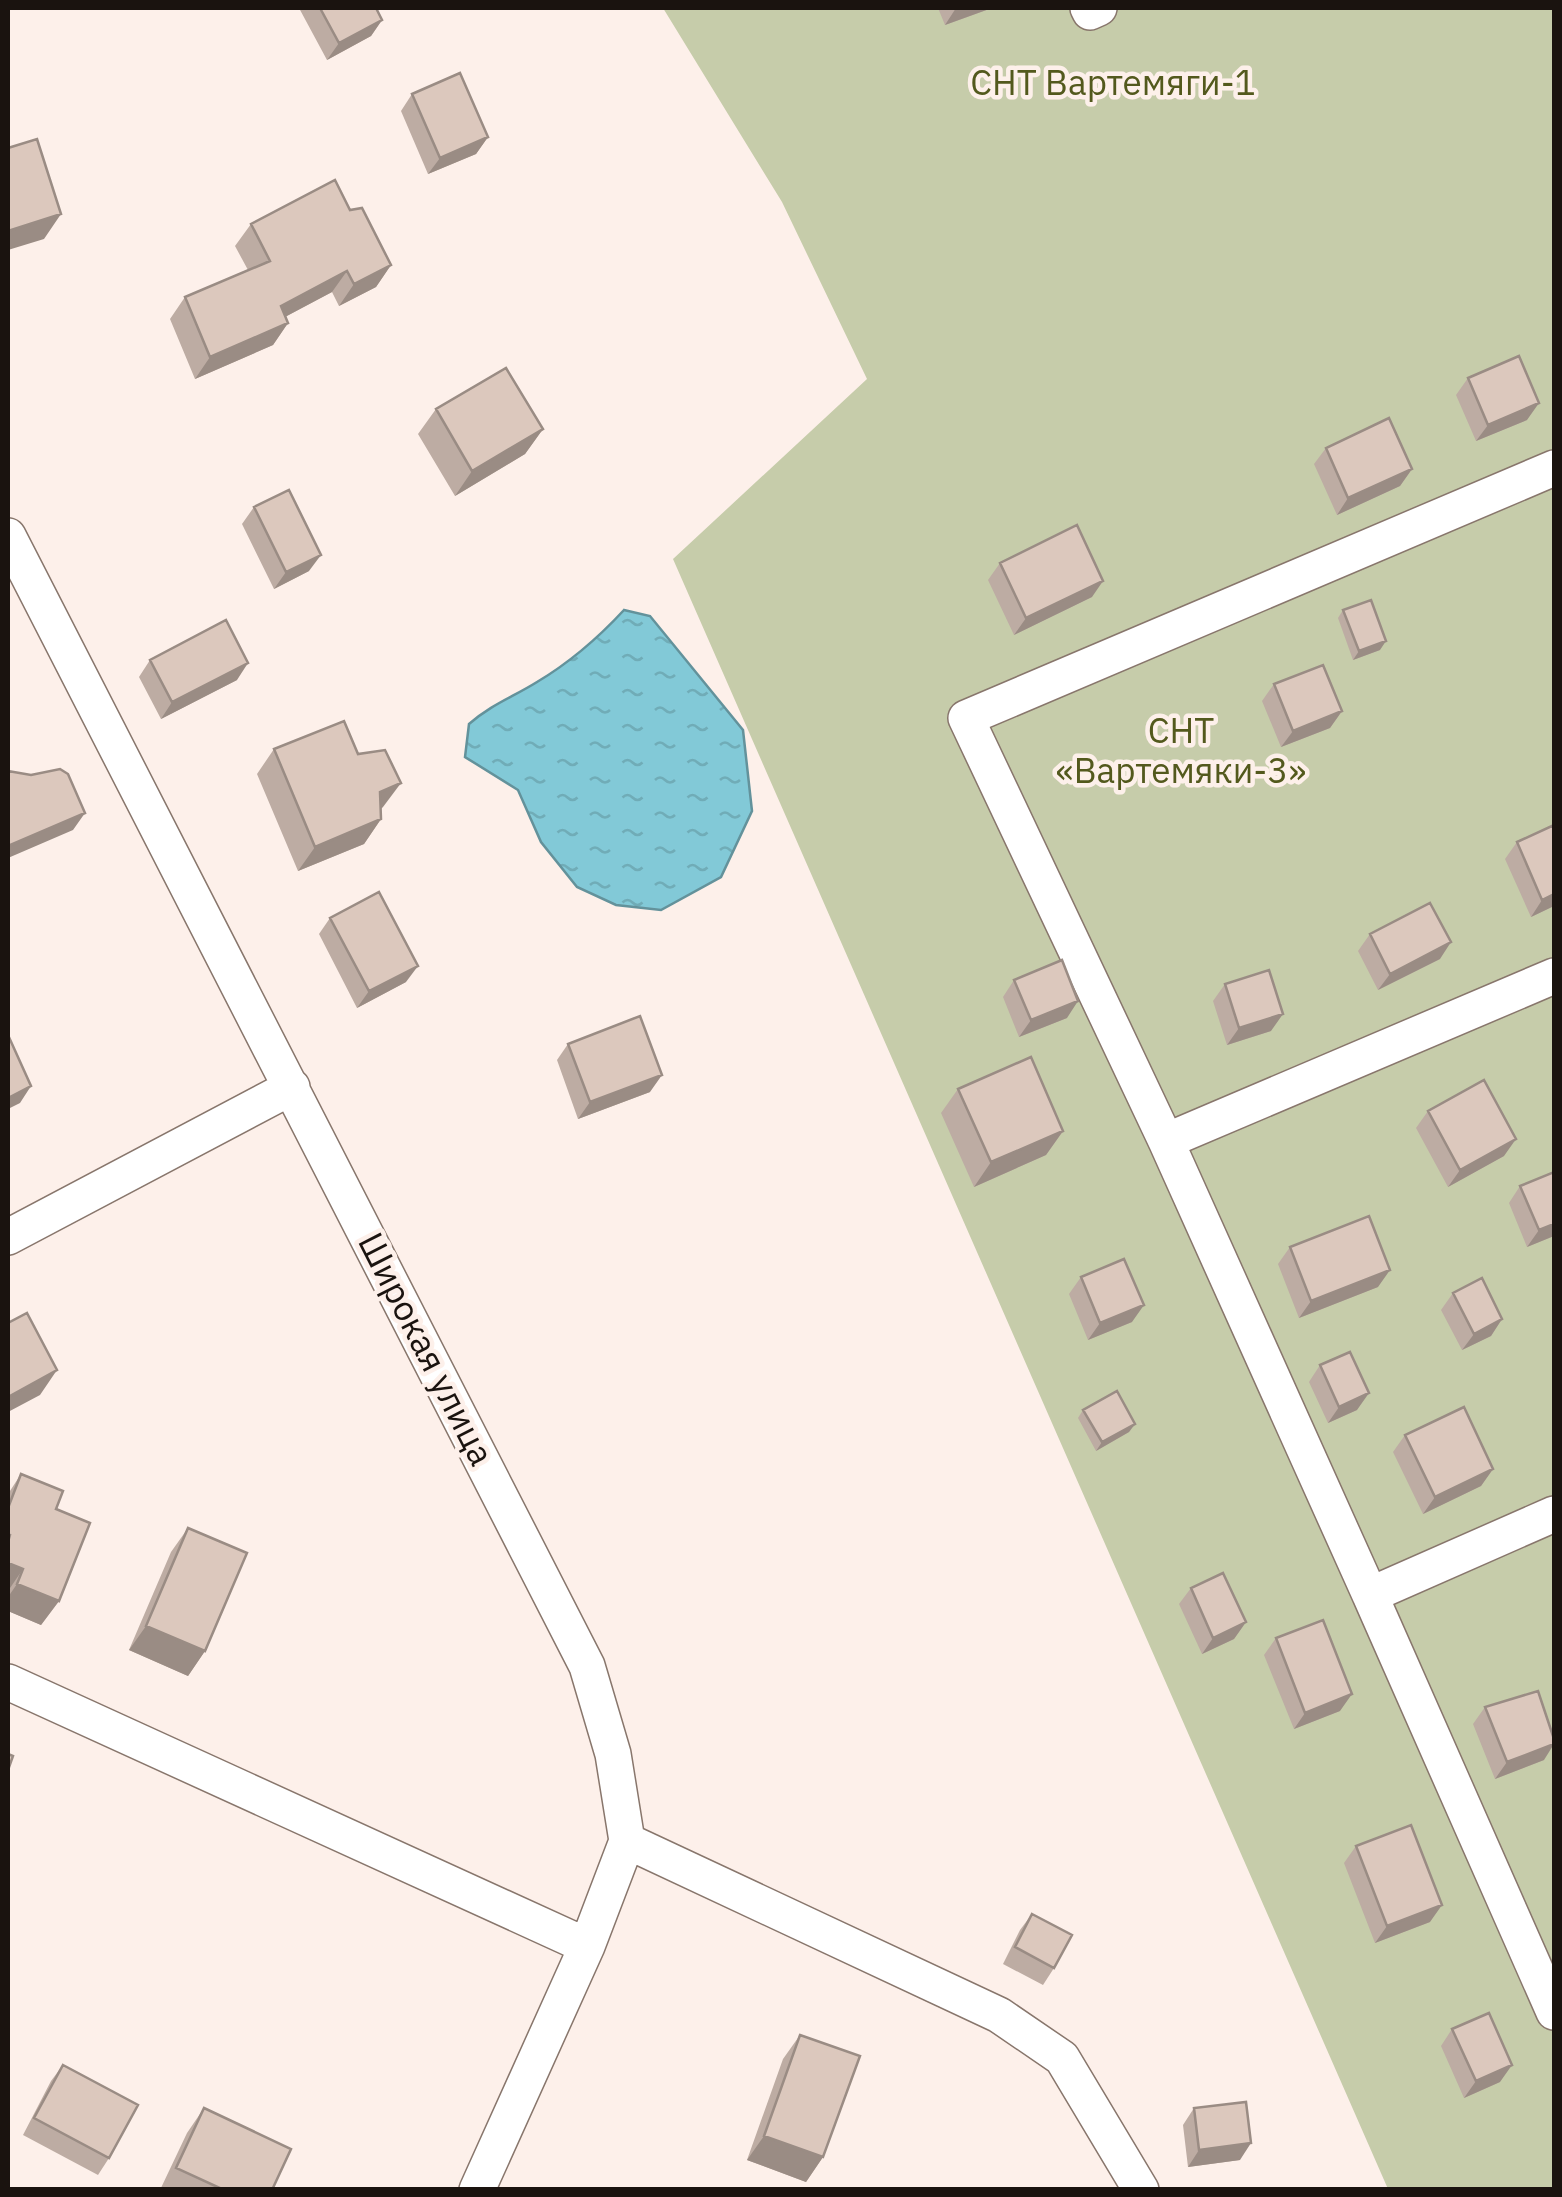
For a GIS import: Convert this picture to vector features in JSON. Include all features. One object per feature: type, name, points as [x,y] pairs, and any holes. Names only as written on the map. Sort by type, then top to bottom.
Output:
[{"type":"street","points":[[1088,8],[1090,12],[1099,8]]},
{"type":"street","points":[[1554,468],[966,718],[1166,1141],[1554,2012]]},
{"type":"street","name":"Широкая улица","points":[[8,536],[587,1666],[613,1754],[627,1841],[587,1946],[477,2190]]},
{"type":"street","points":[[1166,1141],[1554,976]]},
{"type":"street","points":[[8,1237],[292,1087]]},
{"type":"street","points":[[1370,1595],[1554,1514]]},
{"type":"street","points":[[8,1682],[587,1946]]},
{"type":"street","points":[[627,1841],[999,2015],[1062,2058],[1141,2190]]},
{"type":"green space","name":"СНТ «Вартемяки-3»","points":[[663,8],[1554,8],[1554,2189],[1388,2189],[673,559],[867,379],[782,202]]},
{"type":"water","points":[[624,610],[650,616],[743,730],[752,811],[721,877],[661,910],[616,905],[577,887],[541,842],[518,790],[465,757],[469,724],[561,667]]},
{"type":"building","points":[[320,8],[376,8],[382,20],[339,43]]},
{"type":"building","points":[[460,73],[488,137],[440,158],[412,94]]},
{"type":"building","points":[[37,139],[61,214],[8,231],[8,148]]},
{"type":"building","points":[[335,180],[350,210],[362,208],[391,265],[354,284],[347,271],[281,306],[288,323],[210,357],[185,297],[270,261],[251,224]]},
{"type":"building","points":[[1519,356],[1539,403],[1488,425],[1468,378]]},
{"type":"building","points":[[506,368],[543,429],[472,471],[436,409]]},
{"type":"building","points":[[1389,418],[1412,469],[1348,498],[1326,448]]},
{"type":"building","points":[[289,490],[321,555],[286,572],[254,507]]},
{"type":"building","points":[[1077,525],[1103,581],[1026,618],[1000,563]]},
{"type":"building","points":[[1371,600],[1386,641],[1359,651],[1343,610]]},
{"type":"building","points":[[226,620],[248,663],[172,702],[150,660]]},
{"type":"building","points":[[1323,665],[1342,711],[1293,731],[1274,684]]},
{"type":"building","points":[[344,721],[358,754],[385,750],[401,783],[380,792],[381,819],[315,847],[274,749]]},
{"type":"building","points":[[60,769],[68,774],[85,813],[8,846],[8,771],[31,775]]},
{"type":"building","points":[[1554,825],[1554,894],[1542,900],[1517,842]]},
{"type":"building","points":[[379,892],[418,966],[369,991],[330,918]]},
{"type":"building","points":[[1430,903],[1451,942],[1390,974],[1370,934]]},
{"type":"building","points":[[1062,960],[1078,1001],[1031,1020],[1014,980]]},
{"type":"building","points":[[1269,970],[1283,1014],[1239,1028],[1225,984]]},
{"type":"building","points":[[640,1016],[662,1075],[590,1102],[568,1044]]},
{"type":"building","points":[[8,1035],[31,1086],[8,1098]]},
{"type":"building","points":[[1031,1057],[1063,1131],[991,1162],[958,1089]]},
{"type":"building","points":[[1484,1080],[1516,1139],[1460,1170],[1428,1111]]},
{"type":"building","points":[[1554,1172],[1554,1224],[1539,1230],[1520,1186]]},
{"type":"building","points":[[1369,1216],[1390,1270],[1311,1301],[1290,1247]]},
{"type":"building","points":[[1124,1259],[1144,1305],[1100,1323],[1081,1277]]},
{"type":"building","points":[[1482,1278],[1502,1319],[1474,1334],[1453,1293]]},
{"type":"building","points":[[27,1313],[57,1370],[8,1397],[8,1323]]},
{"type":"building","points":[[1350,1352],[1369,1393],[1339,1407],[1320,1365]]},
{"type":"building","points":[[1117,1391],[1135,1424],[1102,1442],[1083,1410]]},
{"type":"building","points":[[1464,1407],[1493,1469],[1435,1497],[1405,1435]]},
{"type":"building","points":[[21,1474],[63,1491],[56,1509],[90,1523],[59,1601],[17,1584],[23,1569],[8,1563],[8,1508]]},
{"type":"building","points":[[188,1528],[247,1553],[205,1651],[146,1626]]},
{"type":"building","points":[[1223,1573],[1246,1622],[1213,1638],[1191,1588]]},
{"type":"building","points":[[1323,1620],[1352,1694],[1305,1713],[1276,1638]]},
{"type":"building","points":[[1538,1691],[1554,1744],[1507,1762],[1485,1707]]},
{"type":"building","points":[[1411,1825],[1442,1905],[1387,1926],[1356,1846]]},
{"type":"building","points":[[1032,1914],[1072,1935],[1054,1968],[1015,1947]]},
{"type":"building","points":[[1489,2013],[1512,2065],[1476,2081],[1452,2029]]},
{"type":"building","points":[[800,2035],[860,2056],[823,2157],[764,2136]]},
{"type":"building","points":[[63,2065],[138,2105],[109,2158],[34,2118]]},
{"type":"building","points":[[1246,2102],[1251,2143],[1199,2150],[1194,2108]]},
{"type":"building","points":[[204,2108],[291,2149],[272,2190],[224,2190],[176,2168]]},
{"type":"park label","name":"СНТ Вартемяги-1","points":[[1113,83]]}]
